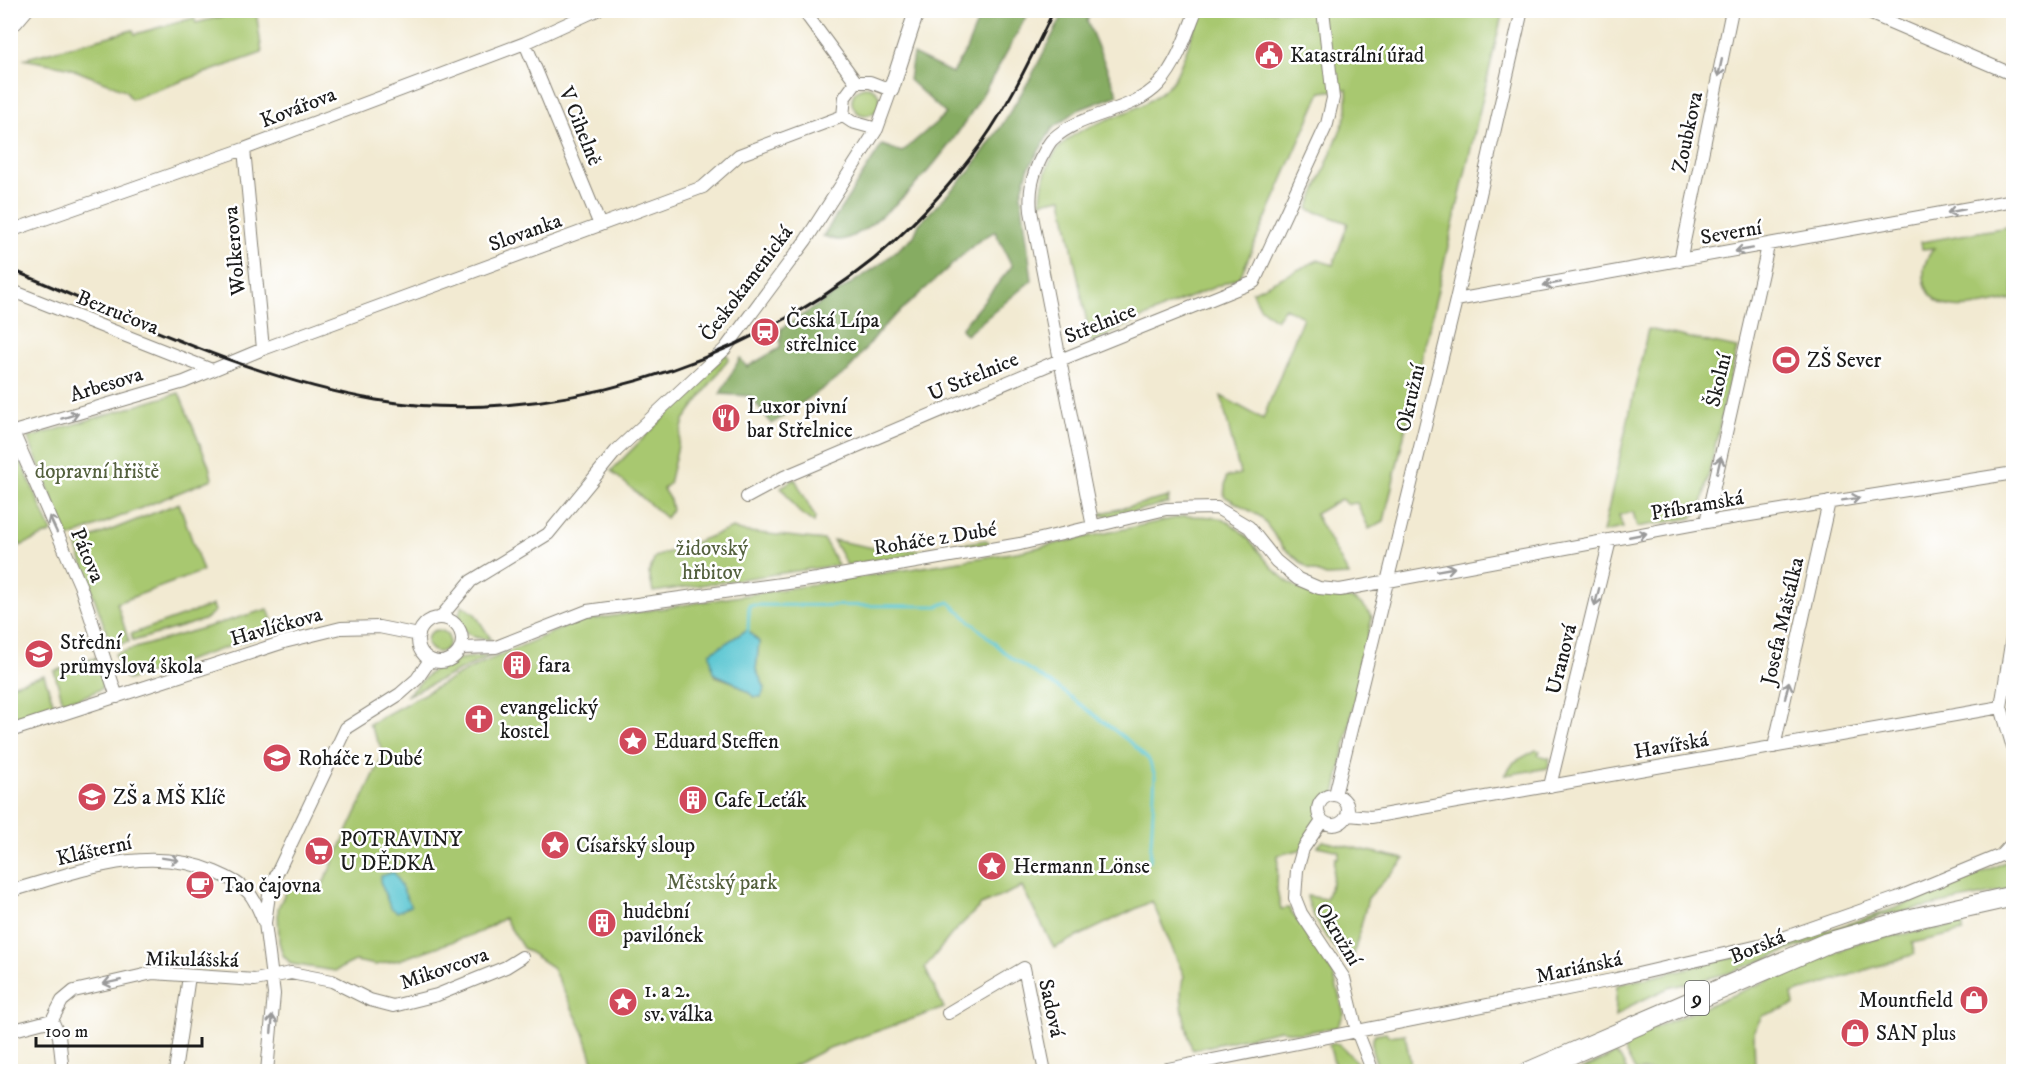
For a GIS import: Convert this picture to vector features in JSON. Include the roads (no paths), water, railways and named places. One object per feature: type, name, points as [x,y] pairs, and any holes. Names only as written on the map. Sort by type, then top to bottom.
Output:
[{"type":"main road","name":"Borská","points":[[1529,1071],[1827,943],[1917,918],[2013,896]]},
{"type":"street","points":[[10,25],[16,23],[27,10]]},
{"type":"street","name":"Kovářova","points":[[10,231],[244,149],[525,43],[597,10]]},
{"type":"street","points":[[802,10],[856,82]]},
{"type":"street","name":"Českokamenická","points":[[440,618],[454,598],[471,581],[548,534],[616,451],[725,349],[806,240],[877,129],[917,10]]},
{"type":"street","name":"Střelnice","points":[[1196,10],[1177,58],[1158,85],[1133,100],[1077,123],[1052,139],[1034,171],[1030,194],[1031,211],[1060,360],[1254,282],[1327,124],[1334,98],[1323,10]]},
{"type":"street","name":"Okružní","points":[[1373,1071],[1357,1031],[1344,978],[1301,912],[1295,898],[1303,849],[1322,821],[1318,812],[1320,803],[1326,796],[1335,795],[1456,300],[1522,10]]},
{"type":"street","name":"Zoubkova","points":[[1680,261],[1732,10]]},
{"type":"street","points":[[1862,10],[2013,75]]},
{"type":"street","name":"V Cihelně","points":[[525,43],[600,225]]},
{"type":"street","points":[[856,82],[870,82],[891,90]]},
{"type":"street","points":[[856,82],[845,97],[843,116],[852,122],[877,129]]},
{"type":"street","name":"Slovanka","points":[[212,370],[262,349],[704,188],[739,155],[843,116]]},
{"type":"street","name":"Wolkerova","points":[[244,149],[262,349]]},
{"type":"street","name":"Severní","points":[[1456,300],[1768,246],[2013,200]]},
{"type":"street","name":"Školní","points":[[1706,522],[1768,246]]},
{"type":"street","name":"Bezručova","points":[[10,290],[212,370]]},
{"type":"street","points":[[1060,360],[1093,527]]},
{"type":"street","name":"U Střelnice","points":[[747,497],[784,477],[1060,360]]},
{"type":"street","name":"Arbesova","points":[[12,433],[184,381],[212,370]]},
{"type":"street","name":"Pátova","points":[[12,433],[80,585],[117,697]]},
{"type":"street","name":"Příbramská","points":[[1389,580],[1706,522],[2011,475]]},
{"type":"street","name":"Josefa Maštálka","points":[[1774,747],[1829,502]]},
{"type":"street","name":"Roháče z Dubé","points":[[430,660],[441,662],[449,660],[461,648],[496,646],[587,611],[817,579],[1020,544],[1166,509],[1216,508],[1249,527],[1276,561],[1298,579],[1319,588],[1351,589],[1389,580]]},
{"type":"street","name":"Uranová","points":[[1550,786],[1611,540]]},
{"type":"street","points":[[454,598],[454,624]]},
{"type":"street","points":[[267,1071],[274,977],[265,923],[273,881],[346,728],[400,694],[417,679],[430,660],[420,650],[419,635],[426,623],[440,618],[454,624],[462,636],[461,648]]},
{"type":"street","points":[[2013,626],[2001,707],[2013,751]]},
{"type":"street","name":"Havlíčkova","points":[[10,731],[284,642],[341,628],[379,627],[419,635]]},
{"type":"street","name":"Havířská","points":[[1348,815],[1371,817],[2001,707]]},
{"type":"street","points":[[1322,821],[1333,825],[1344,821],[1348,815],[1347,805],[1335,795]]},
{"type":"street","name":"Mariánská","points":[[1153,1071],[1612,980],[1763,945],[1897,898],[2001,855],[2013,841]]},
{"type":"street","name":"Klášterní","points":[[10,891],[119,861],[161,858],[208,869],[231,879],[250,894],[265,923]]},
{"type":"street","points":[[250,894],[273,881]]},
{"type":"street","name":"Mikovcova","points":[[274,977],[291,973],[332,981],[370,1000],[393,1006],[437,995],[506,967],[522,957]]},
{"type":"street","name":"Sadová","points":[[948,1013],[1024,968],[1045,1071]]},
{"type":"street","name":"Mikulášská","points":[[52,1020],[62,1001],[74,991],[153,973],[255,980],[274,977]]},
{"type":"street","points":[[175,1071],[189,976]]},
{"type":"street","points":[[10,1031],[52,1020],[59,1036],[63,1071]]},
{"type":"water","points":[[748,631],[759,642],[756,670],[765,688],[761,697],[755,697],[733,682],[713,673],[710,653]]},
{"type":"water","points":[[394,872],[411,906],[397,912],[390,907],[380,881],[381,876]]},
{"type":"waterway","points":[[748,633],[749,605],[938,606],[949,602],[1010,657],[1064,692],[1130,742],[1149,760],[1155,776],[1150,861]]},
{"type":"railway","points":[[10,269],[145,327],[236,362],[328,390],[376,400],[441,406],[507,405],[573,396],[639,380],[703,358],[764,330],[822,297],[887,248],[935,200],[981,144],[1015,88],[1054,10]]},
{"type":"place","name":"Katastrální úřad","points":[[1269,55]]},
{"type":"place","name":"Česká Lípa střelnice","points":[[765,332]]},
{"type":"place","name":"ZŠ Sever","points":[[1786,360]]},
{"type":"place","name":"Luxor pivní bar Střelnice","points":[[726,418]]},
{"type":"place","name":"Střední průmyslová škola","points":[[39,654]]},
{"type":"place","name":"fara","points":[[517,665]]},
{"type":"place","name":"evangelický kostel","points":[[479,719]]},
{"type":"place","name":"Eduard Steffen","points":[[633,741]]},
{"type":"place","name":"Roháče z Dubé","points":[[277,758]]},
{"type":"place","name":"ZŠ a MŠ Klíč","points":[[92,797]]},
{"type":"place","name":"Cafe Leťák","points":[[693,800]]},
{"type":"place","name":"Císařský sloup","points":[[555,845]]},
{"type":"place","name":"POTRAVINY U DĚDKA","points":[[319,851]]},
{"type":"place","name":"Hermann Lönse","points":[[992,866]]},
{"type":"place","name":"Tao čajovna","points":[[200,885]]},
{"type":"place","name":"hudební pavilónek","points":[[602,923]]},
{"type":"place","name":"Mountfield","points":[[1974,1000]]},
{"type":"place","name":"1. a 2. sv. válka","points":[[623,1002]]},
{"type":"place","name":"SAN plus","points":[[1855,1033]]},
{"type":"park label","name":"dopravní hřiště","points":[[97,471]]},
{"type":"park label","name":"židovský hřbitov","points":[[712,560]]},
{"type":"park label","name":"Městský park","points":[[722,882]]}]
